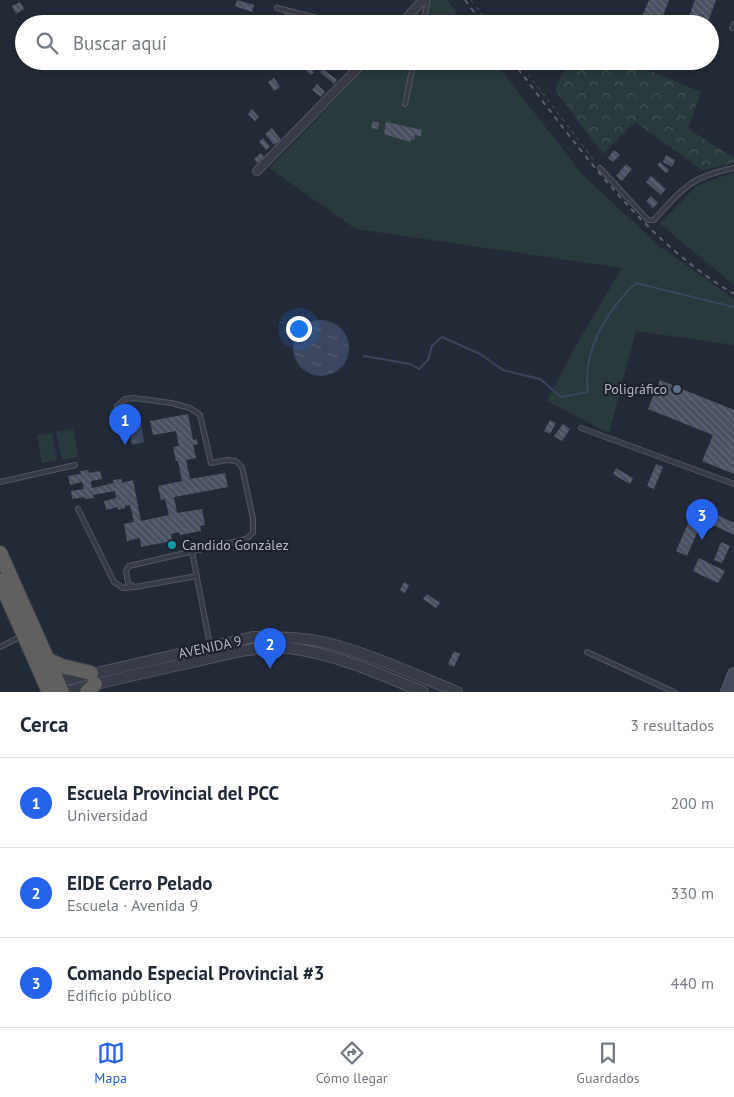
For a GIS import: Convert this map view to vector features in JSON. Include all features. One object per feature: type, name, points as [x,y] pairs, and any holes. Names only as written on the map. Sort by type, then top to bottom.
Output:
[{"type":"highway","points":[[0,553],[46,659],[56,688]]},
{"type":"highway","points":[[0,581],[24,635],[56,688]]},
{"type":"highway","points":[[46,659],[91,683]]},
{"type":"main road","points":[[726,692],[734,674]]},
{"type":"street","points":[[409,15],[423,0]]},
{"type":"street","points":[[257,171],[352,70]]},
{"type":"street","name":"AVENIDA 9","points":[[91,683],[210,647],[253,638],[286,637],[323,642],[383,661],[456,692]]},
{"type":"street","points":[[210,647],[213,658]]},
{"type":"street","name":"AVENIDA 9","points":[[56,688],[91,683],[255,648],[288,648],[320,654],[366,668],[423,692]]},
{"type":"lane","points":[[425,15],[428,0]]},
{"type":"lane","points":[[277,8],[305,15]]},
{"type":"lane","points":[[405,104],[412,70]]},
{"type":"lane","points":[[600,168],[648,220],[654,220],[681,190],[696,179],[713,172],[734,168]]},
{"type":"lane","points":[[117,406],[126,399],[134,398],[171,403],[190,408],[200,415],[211,463],[236,461],[242,467],[253,519],[253,533],[246,539],[129,566],[126,571],[126,578],[128,583],[135,587]]},
{"type":"lane","points":[[581,428],[734,484]]},
{"type":"lane","points":[[0,482],[75,466]]},
{"type":"lane","points":[[78,509],[114,582],[123,588],[197,576]]},
{"type":"lane","points":[[192,552],[210,647]]},
{"type":"lane","points":[[0,647],[24,635]]},
{"type":"lane","points":[[588,652],[674,692]]},
{"type":"path","points":[[471,0],[482,15]]},
{"type":"path","points":[[525,70],[600,168]]},
{"type":"green space","points":[[433,0],[447,0],[458,15],[419,15]]},
{"type":"green space","points":[[364,70],[501,70],[583,175],[659,246],[734,299],[734,345],[636,331],[609,433],[547,401],[575,347],[622,268],[356,229],[269,168]]},
{"type":"green space","points":[[564,70],[648,70],[701,92],[688,129],[734,158],[734,163],[702,170],[635,122],[603,154],[555,90]]},
{"type":"green space","points":[[734,173],[734,285],[660,224],[696,186]]},
{"type":"green space","points":[[73,429],[79,457],[62,460],[56,432]]},
{"type":"green space","points":[[52,433],[57,460],[42,463],[37,435]]},
{"type":"water","points":[[321,320],[332,322],[341,328],[347,337],[349,348],[347,359],[341,368],[332,374],[321,376],[310,374],[301,368],[295,359],[293,348],[295,337],[301,328],[310,322]]},
{"type":"water","points":[[140,416],[144,442],[132,445],[127,418]]},
{"type":"building","points":[[237,0],[254,5],[252,12],[235,6]]},
{"type":"building","points":[[649,0],[669,0],[663,15],[643,15]]},
{"type":"building","points":[[695,0],[716,0],[710,15],[689,15]]},
{"type":"building","points":[[20,2],[24,9],[16,14],[12,6]]},
{"type":"building","points":[[305,70],[312,70],[314,72],[311,75]]},
{"type":"building","points":[[324,70],[337,80],[334,84],[320,72]]},
{"type":"building","points":[[274,78],[280,87],[274,91],[268,82]]},
{"type":"building","points":[[317,84],[325,92],[321,97],[312,90]]},
{"type":"building","points":[[252,109],[259,117],[255,121],[248,114]]},
{"type":"building","points":[[373,121],[379,123],[378,129],[371,128]]},
{"type":"building","points":[[386,122],[422,130],[421,136],[415,135],[414,140],[411,139],[410,142],[384,134]]},
{"type":"building","points":[[272,128],[281,140],[274,145],[265,134]]},
{"type":"building","points":[[263,138],[270,147],[266,150],[259,142]]},
{"type":"building","points":[[614,150],[620,155],[613,162],[608,158]]},
{"type":"building","points":[[261,153],[264,157],[257,163],[254,159]]},
{"type":"building","points":[[666,155],[675,160],[672,167],[663,162]]},
{"type":"building","points":[[660,162],[669,170],[666,173],[657,165]]},
{"type":"building","points":[[626,164],[632,169],[622,181],[616,176]]},
{"type":"building","points":[[651,176],[666,189],[661,195],[646,182]]},
{"type":"building","points":[[651,196],[658,203],[653,208],[646,201]]},
{"type":"building","points":[[660,380],[734,410],[734,474],[702,461],[713,435],[648,409]]},
{"type":"building","points":[[188,414],[193,440],[197,439],[198,444],[193,445],[196,458],[186,460],[190,479],[225,473],[228,487],[174,497],[177,513],[202,509],[205,525],[200,526],[201,531],[180,535],[179,532],[171,534],[172,541],[141,547],[140,538],[127,541],[124,524],[134,522],[130,505],[118,510],[118,507],[106,510],[104,501],[116,498],[115,491],[93,495],[94,498],[72,499],[71,491],[84,489],[82,482],[70,485],[68,476],[81,474],[80,471],[88,470],[89,473],[100,471],[102,479],[91,481],[92,488],[114,483],[113,480],[121,479],[122,483],[133,480],[141,521],[169,515],[165,499],[161,500],[158,486],[182,481],[173,447],[179,446],[176,431],[153,435],[150,421]]},
{"type":"building","points":[[550,420],[556,423],[550,434],[544,431]]},
{"type":"building","points":[[563,424],[570,429],[562,441],[554,436]]},
{"type":"building","points":[[656,464],[663,467],[654,489],[647,486]]},
{"type":"building","points":[[616,468],[633,478],[630,484],[613,474]]},
{"type":"building","points":[[718,515],[734,523],[734,535],[713,525]]},
{"type":"building","points":[[689,521],[700,526],[687,556],[676,551]]},
{"type":"building","points":[[721,542],[730,546],[722,563],[714,560]]},
{"type":"building","points":[[699,558],[725,571],[718,583],[693,571]]},
{"type":"building","points":[[404,582],[409,585],[405,593],[400,590]]},
{"type":"building","points":[[427,594],[440,603],[436,608],[423,599]]},
{"type":"building","points":[[454,651],[460,654],[454,667],[448,664]]},
{"type":"waterway","points":[[364,356],[410,364],[419,369],[428,360],[432,346],[442,337],[480,354],[503,370],[540,379],[561,397],[588,392],[589,361],[599,332],[615,306],[636,283],[734,306]]},
{"type":"railway","points":[[465,0],[476,15]]},
{"type":"railway","points":[[519,70],[586,157],[640,218],[700,272],[734,294]]},
{"type":"place","name":"Poligráfico","points":[[677,389]]},
{"type":"place","name":"Escuela Provincial del PCC","points":[[125,445]]},
{"type":"place","name":"Comando Especial Provincial #3","points":[[702,540]]},
{"type":"place","name":"Candido González","points":[[172,545]]},
{"type":"place","name":"EIDE Cerro Pelado","points":[[270,669]]}]
